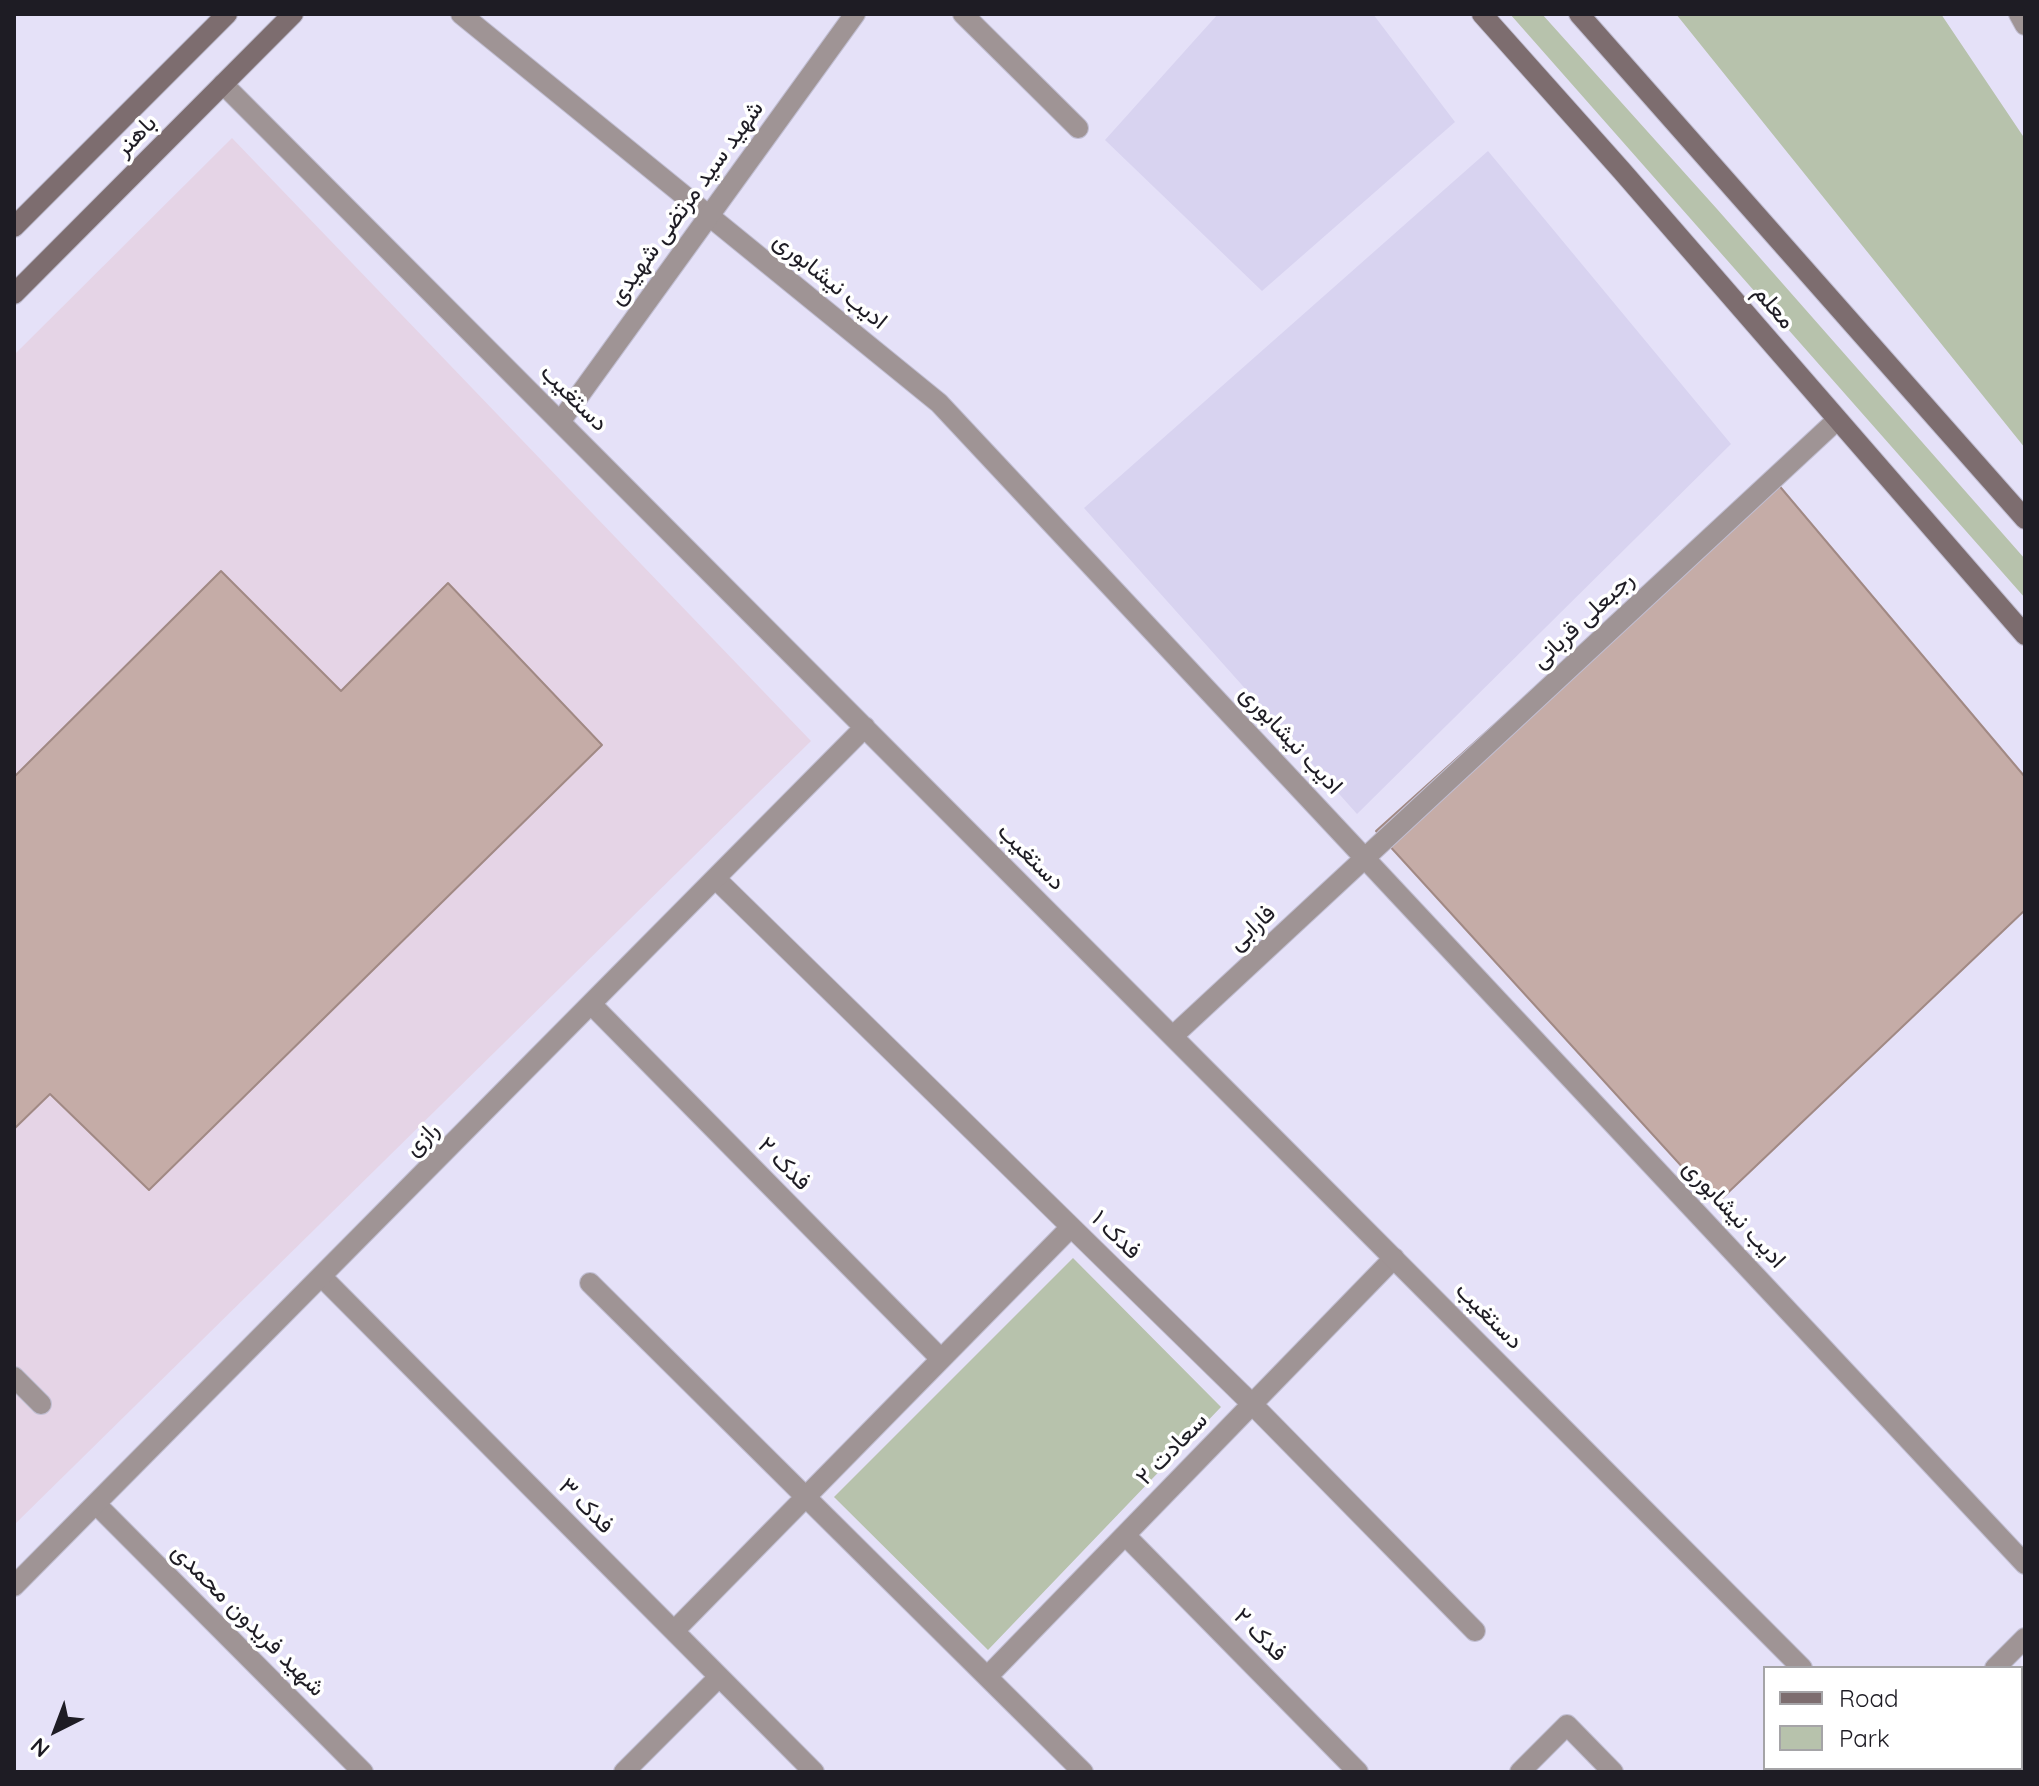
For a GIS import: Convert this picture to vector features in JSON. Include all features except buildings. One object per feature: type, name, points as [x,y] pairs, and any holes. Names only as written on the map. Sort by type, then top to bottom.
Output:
[{"type":"main road","name":"باهنر","points":[[14,227],[227,14]]},
{"type":"main road","name":"باهنر","points":[[14,294],[293,14]]},
{"type":"main road","name":"معلم","points":[[1482,14],[2025,635]]},
{"type":"main road","name":"معلم","points":[[1579,14],[2025,519]]},
{"type":"street","name":"ادیب نیشابوری","points":[[461,14],[939,403],[2025,1564]]},
{"type":"street","name":"شهید سید مرتضی شهیدی","points":[[560,422],[855,14]]},
{"type":"street","points":[[963,14],[1078,128]]},
{"type":"street","points":[[2019,14],[2025,25]]},
{"type":"street","name":"دستغیب","points":[[223,84],[1800,1666]]},
{"type":"street","name":"رجبعلی قربانی","points":[[1366,858],[1837,420]]},
{"type":"street","name":"رازی","points":[[14,1586],[717,880],[865,727]]},
{"type":"street","name":"فارابی","points":[[1173,1036],[1366,858]]},
{"type":"street","name":"فدک ۱","points":[[717,880],[1252,1404],[1475,1631]]},
{"type":"street","name":"فدک ۲","points":[[592,1005],[941,1359]]},
{"type":"street","points":[[674,1631],[1071,1227]]},
{"type":"street","name":"سعادت ۲","points":[[988,1676],[1394,1258]]},
{"type":"street","name":"فدک ۳","points":[[322,1277],[814,1772]]},
{"type":"street","points":[[590,1283],[1083,1772]]},
{"type":"street","points":[[14,1377],[41,1404]]},
{"type":"street","name":"شهید فریدون محمدی","points":[[96,1504],[363,1772]]},
{"type":"street","name":"فدک ۲","points":[[1125,1535],[1358,1772]]},
{"type":"street","points":[[1997,1666],[2025,1638]]},
{"type":"street","points":[[624,1772],[719,1677]]},
{"type":"street","points":[[1520,1772],[1567,1725],[1613,1772]]},
{"type":"shaded area","points":[[1218,14],[1373,14],[1455,122],[1262,291],[1105,140]]},
{"type":"shaded area","points":[[232,138],[811,741],[14,1525],[14,355]]},
{"type":"shaded area","points":[[1488,151],[1731,444],[1357,814],[1084,508]]},
{"type":"green space","points":[[1510,14],[1542,14],[1717,209],[2025,559],[2025,598]]},
{"type":"green space","points":[[1676,14],[1941,14],[2025,139],[2025,448]]},
{"type":"green space","points":[[1073,1258],[1221,1407],[988,1650],[834,1497]]}]
